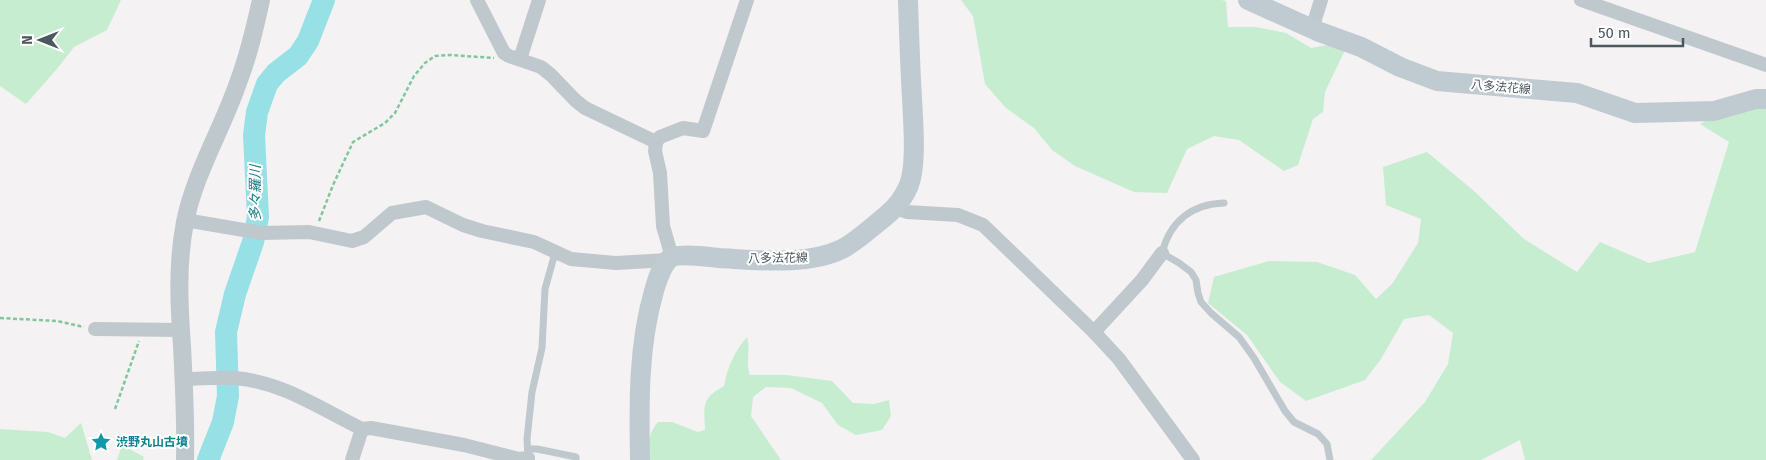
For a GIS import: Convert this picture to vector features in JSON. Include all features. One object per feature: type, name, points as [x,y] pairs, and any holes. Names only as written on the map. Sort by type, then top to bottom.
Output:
[{"type":"main road","name":"八多法花線","points":[[670,258],[686,256],[803,260],[842,249],[896,208],[909,184],[914,135],[908,0]]},
{"type":"main road","name":"八多法花線","points":[[1248,0],[1312,29],[1362,47],[1400,67],[1437,81],[1577,93],[1635,113],[1714,111],[1756,99],[1766,99]]},
{"type":"main road","points":[[640,460],[640,379],[648,314],[658,276],[670,258]]},
{"type":"street","points":[[185,460],[186,426],[180,274],[181,245],[185,220],[210,149],[239,81],[261,0]]},
{"type":"street","points":[[477,0],[504,53],[541,68],[551,75],[574,100],[585,108],[656,142]]},
{"type":"street","points":[[520,59],[540,0]]},
{"type":"street","points":[[185,220],[254,232],[318,233],[352,240],[364,238],[392,213],[426,207],[463,225],[534,242],[571,259],[616,263],[670,258],[663,226],[660,173],[655,151],[656,142],[660,138],[682,128],[703,131],[747,0]]},
{"type":"street","points":[[1312,29],[1321,0]]},
{"type":"street","points":[[1581,0],[1766,65]]},
{"type":"street","points":[[896,208],[907,212],[958,215],[984,225],[1094,332],[1119,359],[1193,460]]},
{"type":"street","points":[[1094,332],[1142,280],[1162,253]]},
{"type":"street","points":[[95,329],[144,328],[181,330]]},
{"type":"street","points":[[184,379],[234,378],[265,384],[302,397],[362,429],[371,428],[464,445],[519,459],[528,456]]},
{"type":"street","points":[[352,460],[362,429]]},
{"type":"lane","points":[[1224,202],[1211,203],[1194,209],[1177,222],[1169,233],[1162,253],[1179,262],[1191,272],[1196,280],[1201,302],[1210,313],[1239,337],[1294,422],[1318,434],[1327,444],[1330,460]]},
{"type":"lane","points":[[528,456],[527,439],[532,392],[542,348],[545,289],[555,253]]},
{"type":"lane","points":[[528,456],[537,449],[576,457],[576,460]]},
{"type":"path","points":[[318,233],[318,223],[333,185],[354,142],[385,123],[395,113],[414,76],[424,63],[435,56],[450,55],[491,58],[504,53]]},
{"type":"path","points":[[0,318],[57,321],[95,329]]},
{"type":"path","points":[[115,409],[144,328]]},
{"type":"green space","points":[[0,0],[121,0],[107,30],[74,47],[26,104],[0,86]]},
{"type":"green space","points":[[961,0],[1221,0],[1226,1],[1228,27],[1256,27],[1286,33],[1311,48],[1333,44],[1345,50],[1325,92],[1323,112],[1313,119],[1298,165],[1284,171],[1239,140],[1214,136],[1187,149],[1167,193],[1134,192],[1075,166],[1052,150],[1034,128],[1006,108],[985,84],[973,16]]},
{"type":"green space","points":[[1766,109],[1766,460],[1525,460],[1520,440],[1481,460],[1371,460],[1425,402],[1448,364],[1453,333],[1429,315],[1404,319],[1381,359],[1365,380],[1306,401],[1280,382],[1247,335],[1208,303],[1214,277],[1269,261],[1317,262],[1355,275],[1376,299],[1392,284],[1418,243],[1421,219],[1386,205],[1383,167],[1427,152],[1474,191],[1524,239],[1577,272],[1600,242],[1649,263],[1695,252],[1729,142],[1700,124],[1715,116]]},
{"type":"green space","points":[[747,337],[750,375],[786,375],[832,381],[853,403],[874,404],[889,400],[891,416],[882,430],[856,435],[838,425],[822,403],[791,388],[766,387],[753,397],[751,416],[781,460],[649,460],[649,439],[652,430],[658,422],[672,422],[698,432],[705,430],[704,414],[708,399],[724,386],[732,360],[738,348]]},
{"type":"green space","points":[[81,423],[92,460],[0,460],[0,429],[48,432],[65,438]]},
{"type":"green space","points":[[122,445],[144,457],[143,460],[117,460]]},
{"type":"waterway","name":"多々羅川","points":[[208,460],[223,422],[228,396],[226,332],[235,294],[253,242],[258,217],[254,135],[257,112],[267,84],[276,73],[298,56],[308,41],[324,0]]},
{"type":"place","name":"渋野丸山古墳","points":[[101,442]]}]
